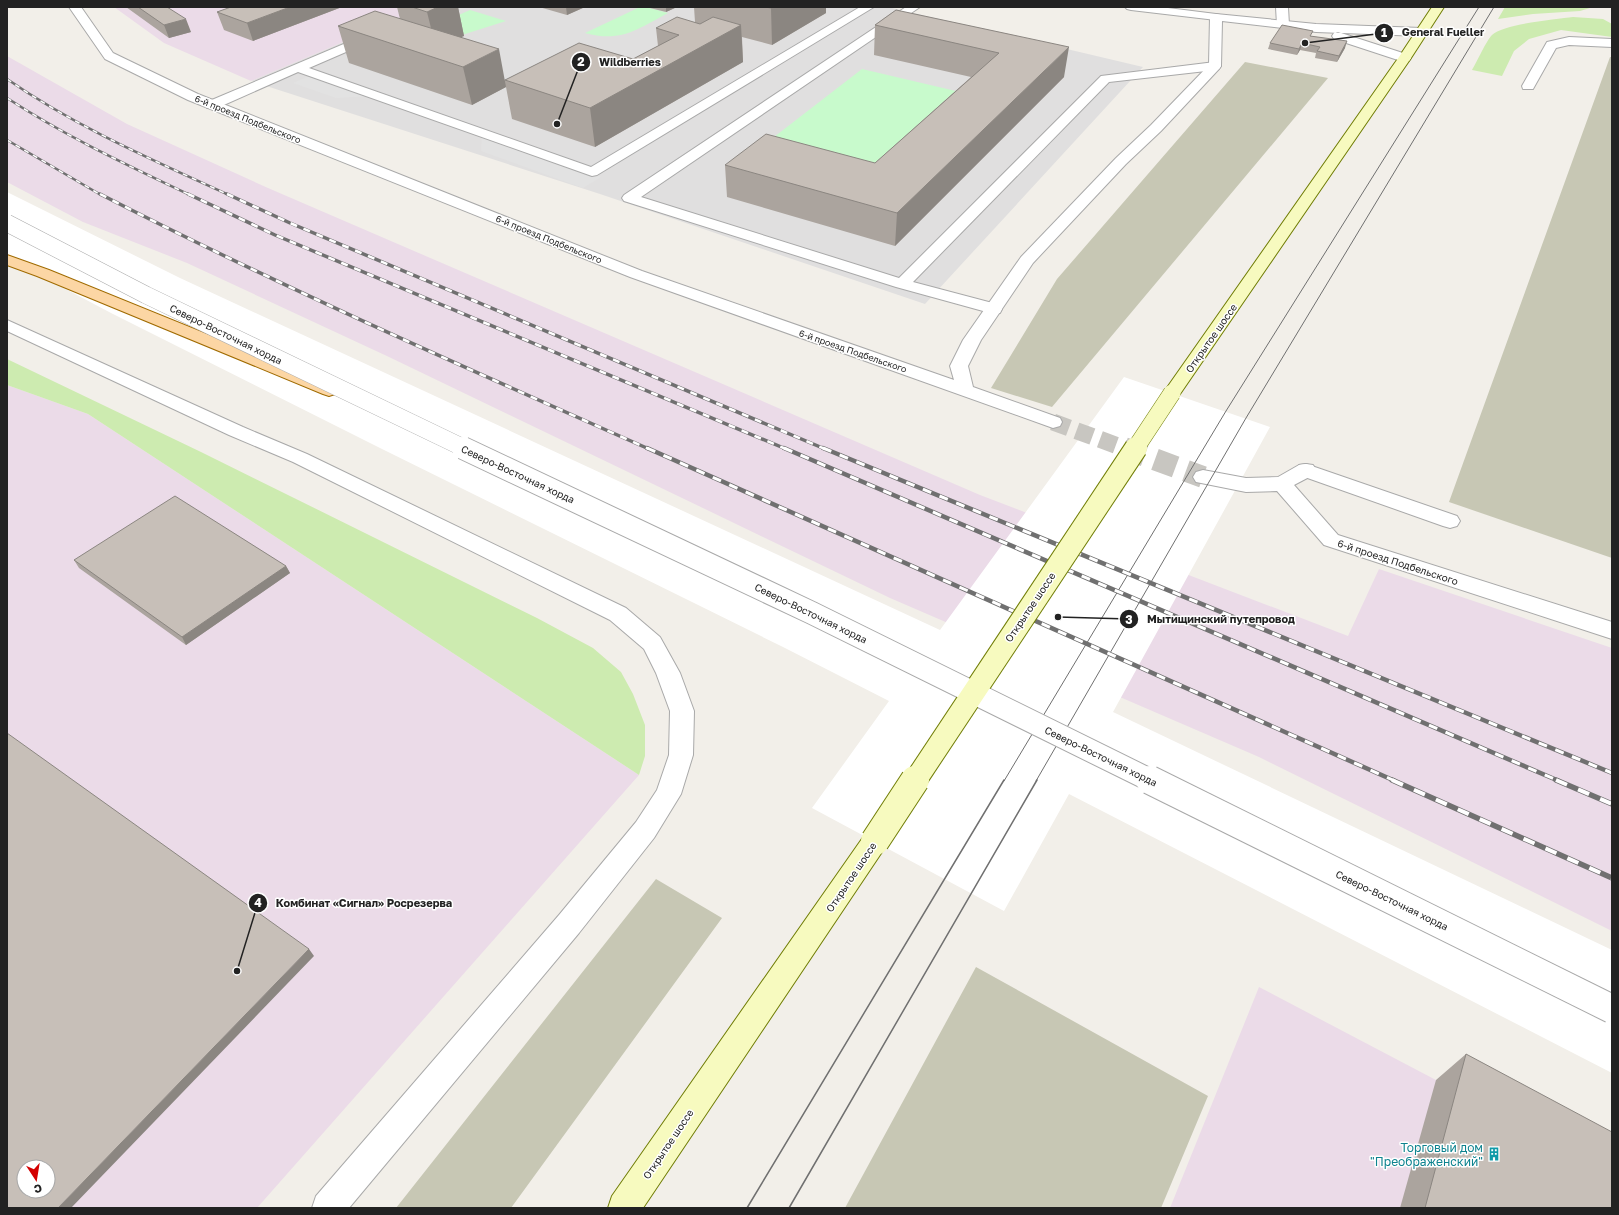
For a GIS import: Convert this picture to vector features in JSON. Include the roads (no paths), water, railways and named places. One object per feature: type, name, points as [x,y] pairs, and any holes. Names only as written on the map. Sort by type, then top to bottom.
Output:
[{"type":"main road","name":"Открытое шоссе","points":[[624,1208],[875,841],[1172,393],[1405,58],[1438,7]]},
{"type":"main road","name":"Северо-Восточная хорда","points":[[7,260],[354,401],[878,654],[1612,1020]]},
{"type":"street","name":"6-й проезд Подбельского","points":[[75,7],[109,56],[192,97],[636,274],[1053,422]]},
{"type":"street","points":[[298,68],[592,172],[868,7]]},
{"type":"street","points":[[914,7],[629,198],[902,284],[994,309]]},
{"type":"street","points":[[1131,7],[1316,28],[1421,32]]},
{"type":"street","points":[[1282,7],[1283,25]]},
{"type":"street","points":[[965,390],[959,366],[972,340],[1027,260],[1121,161],[1156,128],[1215,66],[1216,17]]},
{"type":"street","points":[[1316,28],[1405,58]]},
{"type":"street","points":[[212,105],[382,32]]},
{"type":"street","points":[[1528,86],[1552,46],[1570,41],[1612,43]]},
{"type":"street","points":[[902,284],[1105,78],[1215,66]]},
{"type":"street","name":"Северо-Восточная хорда","points":[[7,223],[167,305],[420,428],[812,614],[1612,1009]]},
{"type":"street","points":[[7,325],[236,431],[300,458],[618,614],[652,642],[668,673],[682,711],[681,755],[668,794],[645,830],[569,924],[328,1208]]},
{"type":"street","points":[[1203,477],[1246,485],[1282,484],[1306,470],[1450,521]]},
{"type":"street","name":"6-й проезд Подбельского","points":[[1282,484],[1331,540],[1612,631]]},
{"type":"tunnel","points":[[1053,422],[1126,449]]},
{"type":"tunnel","points":[[1124,448],[1203,477]]},
{"type":"tram line","points":[[1004,781],[1226,411],[1479,7]]},
{"type":"tram line","points":[[1036,781],[1246,418],[1494,7]]},
{"type":"tram line","points":[[747,1208],[1004,780]]},
{"type":"tram line","points":[[789,1208],[1037,780]]},
{"type":"railway","points":[[7,79],[88,128],[144,156],[229,195]]},
{"type":"railway","points":[[7,98],[51,125],[190,195]]},
{"type":"railway","points":[[7,140],[101,195]]},
{"type":"railway","points":[[100,194],[235,261],[441,357],[649,449]]},
{"type":"railway","points":[[188,194],[275,235],[786,449]]},
{"type":"railway","points":[[227,194],[290,223],[825,449]]},
{"type":"railway","points":[[647,448],[1395,781]]},
{"type":"railway","points":[[784,448],[1559,781]]},
{"type":"railway","points":[[823,448],[1612,773]]},
{"type":"railway","points":[[1392,780],[1612,878]]},
{"type":"railway","points":[[1556,780],[1612,804]]},
{"type":"place","name":"General Fueller","points":[[1305,43]]},
{"type":"place","name":"Wildberries","points":[[557,124]]},
{"type":"place","name":"Мытищинский путепровод","points":[[1058,617]]},
{"type":"place","name":"Комбинат «Сигнал» Росрезерва","points":[[237,971]]},
{"type":"place","name":"Торговый дом \"Преображенский\"","points":[[1494,1154]]}]
